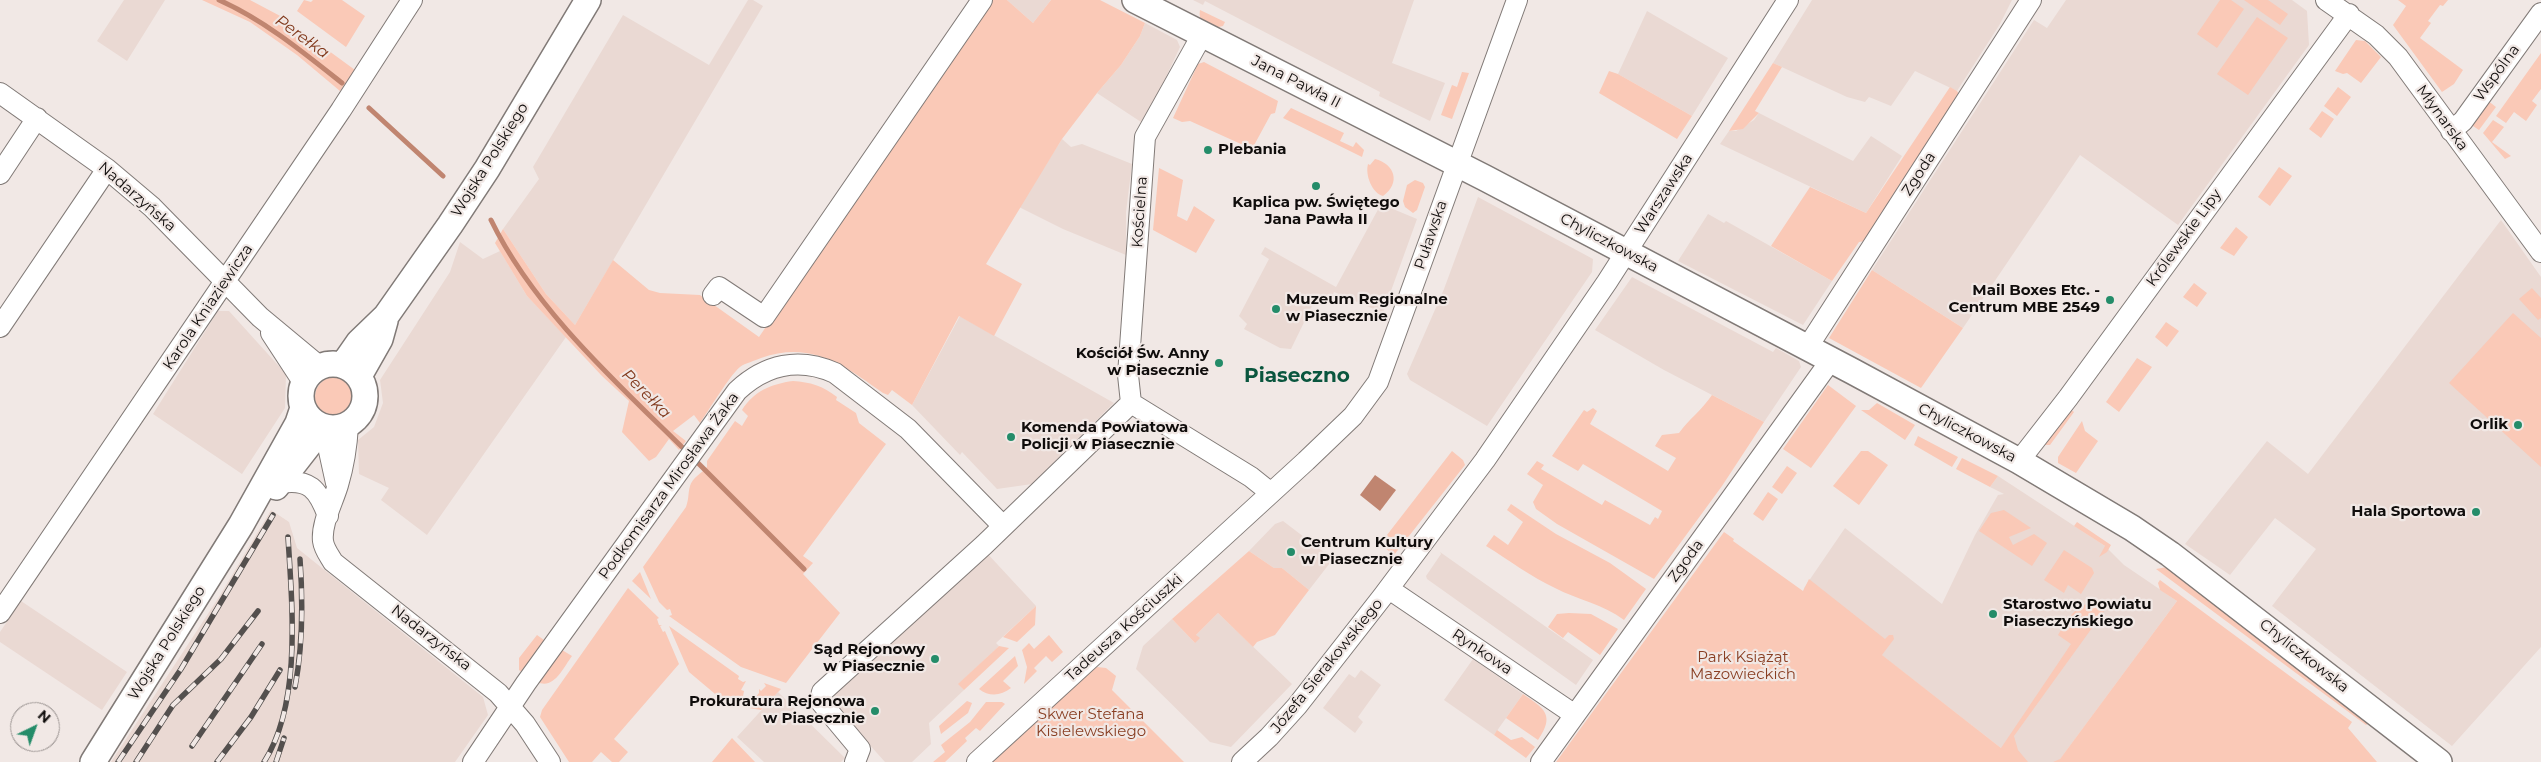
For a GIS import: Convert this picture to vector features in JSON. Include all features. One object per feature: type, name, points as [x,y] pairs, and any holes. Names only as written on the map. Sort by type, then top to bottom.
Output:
[{"type":"street","name":"Karola Kniaziewicza","points":[[0,613],[349,99],[412,0]]},
{"type":"street","name":"Wojska Polskiego","points":[[331,372],[386,316],[487,169],[588,0]]},
{"type":"street","points":[[714,295],[719,287],[764,317],[982,0]]},
{"type":"street","name":"Jana Pawła II","points":[[1135,0],[1457,163]]},
{"type":"street","name":"Puławska","points":[[1271,492],[1353,416],[1378,382],[1517,0]]},
{"type":"street","name":"Warszawska","points":[[1485,460],[1627,252],[1788,0]]},
{"type":"street","name":"Zgoda","points":[[1807,348],[2031,0]]},
{"type":"street","name":"Młynarska","points":[[2326,0],[2349,14],[2376,35],[2398,57],[2541,252]]},
{"type":"street","name":"Wspólna","points":[[2451,131],[2463,121],[2541,13]]},
{"type":"street","name":"Królewskie Lipy","points":[[2019,461],[2068,398],[2349,14]]},
{"type":"street","name":"Kościelna","points":[[1131,402],[1128,375],[1145,137],[1202,35]]},
{"type":"street","name":"Nadarzyńska","points":[[0,94],[37,118],[107,169],[152,207],[260,317],[331,372]]},
{"type":"street","points":[[0,174],[37,118]]},
{"type":"street","name":"Chyliczkowska","points":[[1457,163],[2019,461],[2132,528],[2170,554],[2439,762]]},
{"type":"street","points":[[0,327],[107,169]]},
{"type":"street","name":"Zgoda","points":[[1541,762],[1831,360]]},
{"type":"street","name":"Podkomisarza Mirosława Żaka","points":[[473,762],[526,683],[737,391],[759,373],[784,364],[799,363],[824,368],[848,382],[908,429],[1004,526]]},
{"type":"street","points":[[331,372],[364,386],[363,408],[357,418],[338,426],[313,422],[303,408],[300,399],[331,372]]},
{"type":"street","points":[[855,762],[860,749],[820,701],[822,692],[1004,526],[1131,402],[1251,477],[1271,492]]},
{"type":"street","name":"Wojska Polskiego","points":[[93,762],[241,525],[298,423],[303,408]]},
{"type":"street","name":"Wojska Polskiego","points":[[241,525],[280,483],[315,437],[338,426]]},
{"type":"street","name":"Nadarzyńska","points":[[338,426],[329,451],[337,487],[322,541],[326,551],[333,562],[468,668],[511,707],[550,762]]},
{"type":"street","name":"Józefa Sierakowskiego","points":[[1242,762],[1269,737],[1297,706],[1485,460]]},
{"type":"street","points":[[280,483],[294,480],[307,484],[320,496],[328,516]]},
{"type":"street","name":"Tadeusza Kościuszki","points":[[977,762],[1271,492]]},
{"type":"street","name":"Rynkowa","points":[[1388,589],[1575,715]]},
{"type":"shaded area","points":[[124,0],[165,0],[127,61],[97,41]]},
{"type":"shaded area","points":[[748,0],[753,0],[763,6],[575,325],[546,294],[503,229],[539,179],[533,167],[623,15],[709,65]]},
{"type":"shaded area","points":[[1007,0],[1051,0],[1033,23]]},
{"type":"shaded area","points":[[1193,0],[1414,0],[1392,63],[1445,83],[1430,121],[1379,96],[1380,92],[1205,1],[1203,5]]},
{"type":"shaded area","points":[[1812,0],[2012,0],[2000,24],[1957,91],[1915,71],[1891,106],[1869,97],[1865,102],[1847,97],[1773,63]]},
{"type":"shaded area","points":[[2066,0],[2292,0],[2307,11],[2309,45],[2178,225],[2080,155],[1963,328],[1872,270],[2034,20],[2047,28]]},
{"type":"shaded area","points":[[1647,11],[1728,58],[1692,116],[1618,74]]},
{"type":"shaded area","points":[[1145,23],[1177,40],[1180,47],[1159,92],[1141,122],[1097,93],[1121,65],[1140,36]]},
{"type":"shaded area","points":[[1759,113],[1853,161],[1871,136],[1902,156],[1866,213],[1720,144],[1729,131],[1736,131],[1754,120]]},
{"type":"shaded area","points":[[1062,139],[1071,147],[1082,144],[1132,164],[1126,212],[1126,255],[1063,229],[1019,207]]},
{"type":"shaded area","points":[[1478,197],[1593,259],[1592,272],[1487,426],[1410,380],[1407,374],[1444,289]]},
{"type":"shaded area","points":[[1381,204],[1417,219],[1383,313],[1334,292],[1328,304],[1315,300],[1291,349],[1280,348],[1244,329],[1247,324],[1239,316],[1269,259],[1261,254],[1265,247],[1336,287]]},
{"type":"shaded area","points":[[1708,214],[1724,223],[1726,221],[1832,281],[1803,325],[1678,261]]},
{"type":"shaded area","points":[[2501,220],[2541,277],[2541,647],[2452,746],[2272,606],[2316,549],[2275,518],[2230,575],[2185,544],[2267,441],[2308,474]]},
{"type":"shaded area","points":[[460,242],[483,259],[500,251],[527,296],[566,337],[427,535],[381,500],[389,488],[359,474],[358,440],[374,427],[383,403],[380,380],[450,272]]},
{"type":"shaded area","points":[[1632,277],[1773,352],[1776,348],[1799,361],[1801,367],[1764,422],[1664,370],[1595,330]]},
{"type":"shaded area","points":[[218,311],[229,311],[286,374],[285,408],[242,474],[153,414]]},
{"type":"shaded area","points":[[960,316],[1114,403],[1032,484],[997,489],[962,452],[960,455],[912,405]]},
{"type":"shaded area","points":[[1375,475],[1396,490],[1380,511],[1360,495]]},
{"type":"shaded area","points":[[1998,476],[2105,546],[2124,565],[2177,601],[2058,762],[2019,762],[1803,594],[1804,588],[1845,528],[1942,604],[1975,535],[1998,495],[2004,494],[1990,487]]},
{"type":"shaded area","points":[[271,510],[289,522],[297,548],[483,697],[488,715],[455,762],[111,762],[219,597]]},
{"type":"shaded area","name":"Centrum Kultury w Piasecznie","points":[[1283,521],[1333,559],[1309,590],[1282,568],[1274,568],[1249,551],[1275,524]]},
{"type":"shaded area","name":"Sąd Rejonowy w Piasecznie","points":[[985,551],[1036,606],[996,643],[999,646],[959,684],[964,690],[929,723],[931,744],[912,762],[885,762],[833,704],[835,690]]},
{"type":"shaded area","points":[[1440,552],[1593,660],[1576,685],[1427,579],[1426,576],[1441,554]]},
{"type":"shaded area","points":[[21,601],[127,672],[102,710],[0,642],[0,632]]},
{"type":"shaded area","points":[[1218,613],[1292,684],[1231,747],[1210,742],[1136,669],[1143,646],[1172,619],[1195,643],[1196,635]]},
{"type":"shaded area","points":[[1473,659],[1523,694],[1494,735],[1444,700]]},
{"type":"shaded area","points":[[1361,670],[1381,685],[1358,717],[1363,722],[1355,733],[1323,708],[1349,674],[1355,678]]},
{"type":"shaded area","points":[[778,692],[845,758],[841,762],[764,762],[737,737]]},
{"type":"green space","points":[[202,0],[250,0],[284,18],[355,70],[340,91],[297,55],[250,22]]},
{"type":"green space","points":[[304,0],[311,2],[313,0],[342,0],[365,16],[346,47],[297,11]]},
{"type":"green space","points":[[989,0],[1007,0],[1033,23],[1051,0],[1100,0],[1145,23],[1140,36],[1121,65],[1062,139],[986,264],[1022,284],[994,336],[959,316],[912,405],[892,390],[888,395],[883,393],[855,373],[826,358],[796,352],[779,353],[761,358],[742,366],[736,371],[700,423],[694,415],[673,431],[686,441],[679,450],[669,439],[656,457],[649,461],[622,432],[629,401],[602,376],[527,296],[495,243],[503,229],[546,294],[575,325],[613,260],[649,290],[660,293],[700,295],[759,337]]},
{"type":"green space","points":[[2220,0],[2231,0],[2244,9],[2217,48],[2197,34]]},
{"type":"green space","points":[[2244,0],[2268,0],[2288,14],[2280,25]]},
{"type":"green space","points":[[2398,0],[2448,0],[2443,6],[2440,5],[2428,21],[2431,23],[2420,38],[2463,70],[2454,84],[2442,92],[2393,25],[2406,6]]},
{"type":"green space","points":[[1200,10],[1225,22],[1223,26],[1214,28],[1205,23],[1201,20]]},
{"type":"green space","points":[[2257,17],[2288,38],[2248,95],[2217,74]]},
{"type":"green space","points":[[2356,40],[2365,41],[2381,57],[2361,83],[2347,73],[2343,74],[2335,71]]},
{"type":"green space","points":[[2541,53],[2541,89],[2532,101],[2537,105],[2526,121],[2514,112],[2506,123],[2496,116]]},
{"type":"green space","points":[[1204,62],[1278,101],[1275,113],[1271,114],[1252,149],[1190,121],[1182,122],[1173,118],[1198,64]]},
{"type":"green space","points":[[1773,63],[1782,67],[1755,111],[1759,113],[1743,129],[1729,131]]},
{"type":"green space","points":[[1609,71],[1618,74],[1692,116],[1677,139],[1599,93]]},
{"type":"green space","points":[[1462,72],[1469,73],[1452,119],[1441,115],[1452,85],[1457,87]]},
{"type":"green space","points":[[1950,87],[1957,91],[1960,96],[1865,241],[1859,242],[1832,281],[1771,246],[1810,187],[1866,213]]},
{"type":"green space","points":[[2338,87],[2351,97],[2337,116],[2324,106]]},
{"type":"green space","points":[[2487,100],[2496,107],[2479,130],[2470,124]]},
{"type":"green space","points":[[1291,108],[1344,133],[1340,141],[1353,147],[1356,142],[1364,150],[1362,157],[1283,118]]},
{"type":"green space","points":[[2322,111],[2334,119],[2321,138],[2309,129]]},
{"type":"green space","points":[[2493,120],[2504,127],[2492,142],[2511,156],[2505,159],[2483,133]]},
{"type":"green space","points":[[1375,159],[1387,165],[1393,174],[1394,180],[1392,185],[1383,196],[1370,183],[1367,168],[1368,164],[1370,165]]},
{"type":"green space","points":[[2279,167],[2292,176],[2270,206],[2258,197]]},
{"type":"green space","points":[[1159,168],[1183,180],[1177,216],[1187,221],[1194,206],[1215,220],[1196,253],[1153,230]]},
{"type":"green space","points":[[1415,180],[1423,183],[1425,187],[1417,210],[1413,213],[1405,207],[1403,201],[1407,185]]},
{"type":"green space","points":[[2236,227],[2248,237],[2234,256],[2220,248]]},
{"type":"green space","points":[[1872,270],[1963,328],[1921,388],[1829,338]]},
{"type":"green space","points":[[2194,283],[2207,293],[2197,307],[2183,297]]},
{"type":"green space","points":[[2532,288],[2541,298],[2541,318],[2538,320],[2519,299]]},
{"type":"green space","name":"Orlik","points":[[2513,313],[2541,338],[2541,467],[2449,383]]},
{"type":"green space","points":[[2166,322],[2179,331],[2167,347],[2155,337]]},
{"type":"green space","points":[[2137,358],[2152,367],[2119,412],[2106,402]]},
{"type":"green space","points":[[335,377],[349,383],[355,397],[349,411],[335,417],[321,411],[315,397],[321,383]]},
{"type":"green space","points":[[793,381],[816,385],[832,393],[837,397],[836,400],[856,413],[859,423],[886,444],[803,556],[813,563],[803,574],[840,613],[786,683],[741,667],[669,616],[672,615],[670,609],[667,610],[659,602],[643,567],[686,507],[693,480],[707,467],[707,461],[735,421],[742,426],[748,416],[742,410],[747,403],[758,393],[770,386]]},
{"type":"green space","points":[[1828,385],[1856,406],[1811,468],[1783,449]]},
{"type":"green space","points":[[1712,395],[1764,422],[1722,486],[1654,579],[1557,524],[1536,509],[1533,502],[1543,485],[1527,474],[1537,461],[1544,465],[1541,469],[1602,505],[1605,500],[1650,525],[1655,517],[1658,519],[1662,511],[1583,464],[1578,471],[1552,456],[1584,410],[1587,412],[1593,408],[1597,411],[1590,424],[1668,471],[1676,458],[1655,446],[1662,435],[1679,433]]},
{"type":"green space","points":[[1877,403],[1915,425],[1905,440],[1861,410],[1869,410]]},
{"type":"green space","points":[[2070,409],[2074,412],[2050,445],[2042,445]]},
{"type":"green space","points":[[2082,421],[2085,431],[2098,441],[2076,473],[2058,463],[2058,457]]},
{"type":"green space","points":[[1918,436],[1958,457],[1952,467],[1914,445]]},
{"type":"green space","points":[[1452,451],[1463,460],[1465,465],[1394,555],[1380,544]]},
{"type":"green space","points":[[1861,451],[1868,451],[1888,465],[1859,505],[1833,486]]},
{"type":"green space","points":[[1962,458],[1998,476],[1990,487],[1956,469]]},
{"type":"green space","points":[[1787,466],[1797,473],[1782,494],[1772,487]]},
{"type":"green space","points":[[1768,492],[1778,499],[1763,521],[1753,514]]},
{"type":"green space","points":[[1511,504],[1556,534],[1610,563],[1646,589],[1624,620],[1608,610],[1546,584],[1486,546],[1494,535],[1508,545],[1523,522],[1507,510]]},
{"type":"green space","points":[[2004,510],[2031,528],[2009,537],[2013,545],[2034,534],[2047,543],[2032,566],[1979,531],[1991,513]]},
{"type":"green space","points":[[2077,522],[2111,545],[2107,552],[2099,557],[2105,546],[2074,526]]},
{"type":"green space","name":"Park Książąt Mazowieckich","points":[[1724,532],[1734,539],[1733,541],[1803,591],[1809,579],[1885,639],[1889,635],[1893,635],[1894,639],[1882,655],[2001,748],[2071,644],[2058,635],[2068,619],[2076,610],[2093,602],[2105,610],[2014,736],[2018,750],[2028,762],[1556,762]]},
{"type":"green space","points":[[2064,550],[2092,568],[2094,573],[2081,594],[2068,585],[2064,593],[2044,580]]},
{"type":"green space","points":[[1249,551],[1274,568],[1282,568],[1309,590],[1275,635],[1257,642],[1253,647],[1218,613],[1196,635],[1200,638],[1195,643],[1172,619]]},
{"type":"green space","points":[[2167,567],[2369,723],[2366,725],[2156,569]]},
{"type":"green space","points":[[640,572],[651,599],[632,581]]},
{"type":"green space","points":[[2160,580],[2352,722],[2348,728],[2377,762],[2053,762],[2060,759],[2177,601],[2160,590],[2158,583]]},
{"type":"green space","points":[[628,588],[659,618],[657,619],[659,625],[662,625],[660,626],[663,632],[665,631],[679,664],[614,739],[628,752],[619,762],[612,762],[601,752],[592,762],[569,762],[540,717],[542,710]]},
{"type":"green space","points":[[1036,606],[1035,625],[1017,642],[1003,637]]},
{"type":"green space","points":[[1557,614],[1591,614],[1618,629],[1600,655],[1568,632],[1563,638],[1548,627]]},
{"type":"green space","points":[[669,626],[739,676],[738,679],[743,682],[746,681],[741,690],[744,691],[741,707],[727,704],[689,672]]},
{"type":"green space","points":[[537,635],[544,640],[545,644],[524,674],[519,670],[519,658]]},
{"type":"green space","points":[[1049,635],[1063,652],[1052,662],[1046,656],[1034,668],[1037,671],[1024,684],[1027,667],[1022,650],[1029,643],[1034,649]]},
{"type":"green space","points":[[999,646],[1009,648],[964,690],[958,684]]},
{"type":"green space","points":[[562,650],[572,656],[561,672],[548,683],[537,682]]},
{"type":"green space","points":[[1015,656],[1018,666],[1003,681],[1011,688],[1003,693],[995,694],[983,692],[979,689]]},
{"type":"green space","name":"Skwer Stefana Kisielewskiego","points":[[1097,667],[1106,668],[1116,676],[1112,690],[1184,762],[991,762],[1092,669]]},
{"type":"green space","points":[[764,683],[781,689],[761,710],[749,708],[753,696],[755,698],[759,693],[759,689],[761,691],[766,686]]},
{"type":"green space","points":[[1523,694],[1542,709],[1547,718],[1538,740],[1506,718]]},
{"type":"green space","points":[[967,701],[972,703],[968,713],[941,734],[939,726]]},
{"type":"green space","points":[[986,702],[1002,702],[1005,704],[980,731],[976,728],[965,738],[967,741],[945,762],[933,762],[945,752],[941,745],[970,722]]},
{"type":"green space","points":[[1497,730],[1511,740],[1522,737],[1535,747],[1526,758],[1494,735]]},
{"type":"green space","points":[[732,738],[755,762],[712,762]]},
{"type":"waterway","name":"Perełka","points":[[219,0],[267,27],[298,48],[342,83]]},
{"type":"waterway","name":"Perełka","points":[[369,108],[443,176]]},
{"type":"waterway","name":"Perełka","points":[[491,220],[509,253],[554,315],[606,372],[688,453]]},
{"type":"waterway","name":"Perełka","points":[[694,459],[804,569]]},
{"type":"railway","points":[[118,762],[181,669],[273,515]]},
{"type":"railway","points":[[264,762],[276,738],[284,712],[289,683],[292,623],[288,537]]},
{"type":"railway","points":[[295,687],[302,623],[300,559]]},
{"type":"railway","points":[[136,762],[173,705],[221,659],[258,611]]},
{"type":"railway","points":[[192,746],[262,644]]},
{"type":"railway","points":[[217,762],[251,717],[280,670]]},
{"type":"railway","points":[[276,762],[284,738]]},
{"type":"place","name":"Plebania","points":[[1208,150]]},
{"type":"place","name":"Kaplica pw. Świętego Jana Pawła II","points":[[1316,186]]},
{"type":"place","name":"Mail Boxes Etc. - Centrum MBE 2549","points":[[2110,300]]},
{"type":"place","name":"Muzeum Regionalne w Piasecznie","points":[[1276,309]]},
{"type":"place","name":"Kościół Św. Anny w Piasecznie","points":[[1219,363]]},
{"type":"place","name":"Orlik","points":[[2518,425]]},
{"type":"place","name":"Komenda Powiatowa Policji w Piasecznie","points":[[1011,437]]},
{"type":"place","name":"Hala Sportowa","points":[[2476,512]]},
{"type":"place","name":"Centrum Kultury w Piasecznie","points":[[1291,552]]},
{"type":"place","name":"Starostwo Powiatu Piaseczyńskiego","points":[[1993,614]]},
{"type":"place","name":"Sąd Rejonowy w Piasecznie","points":[[935,659]]},
{"type":"place","name":"Prokuratura Rejonowa w Piasecznie","points":[[875,711]]},
{"type":"district","name":"Piaseczno","points":[[1297,376]]}]
